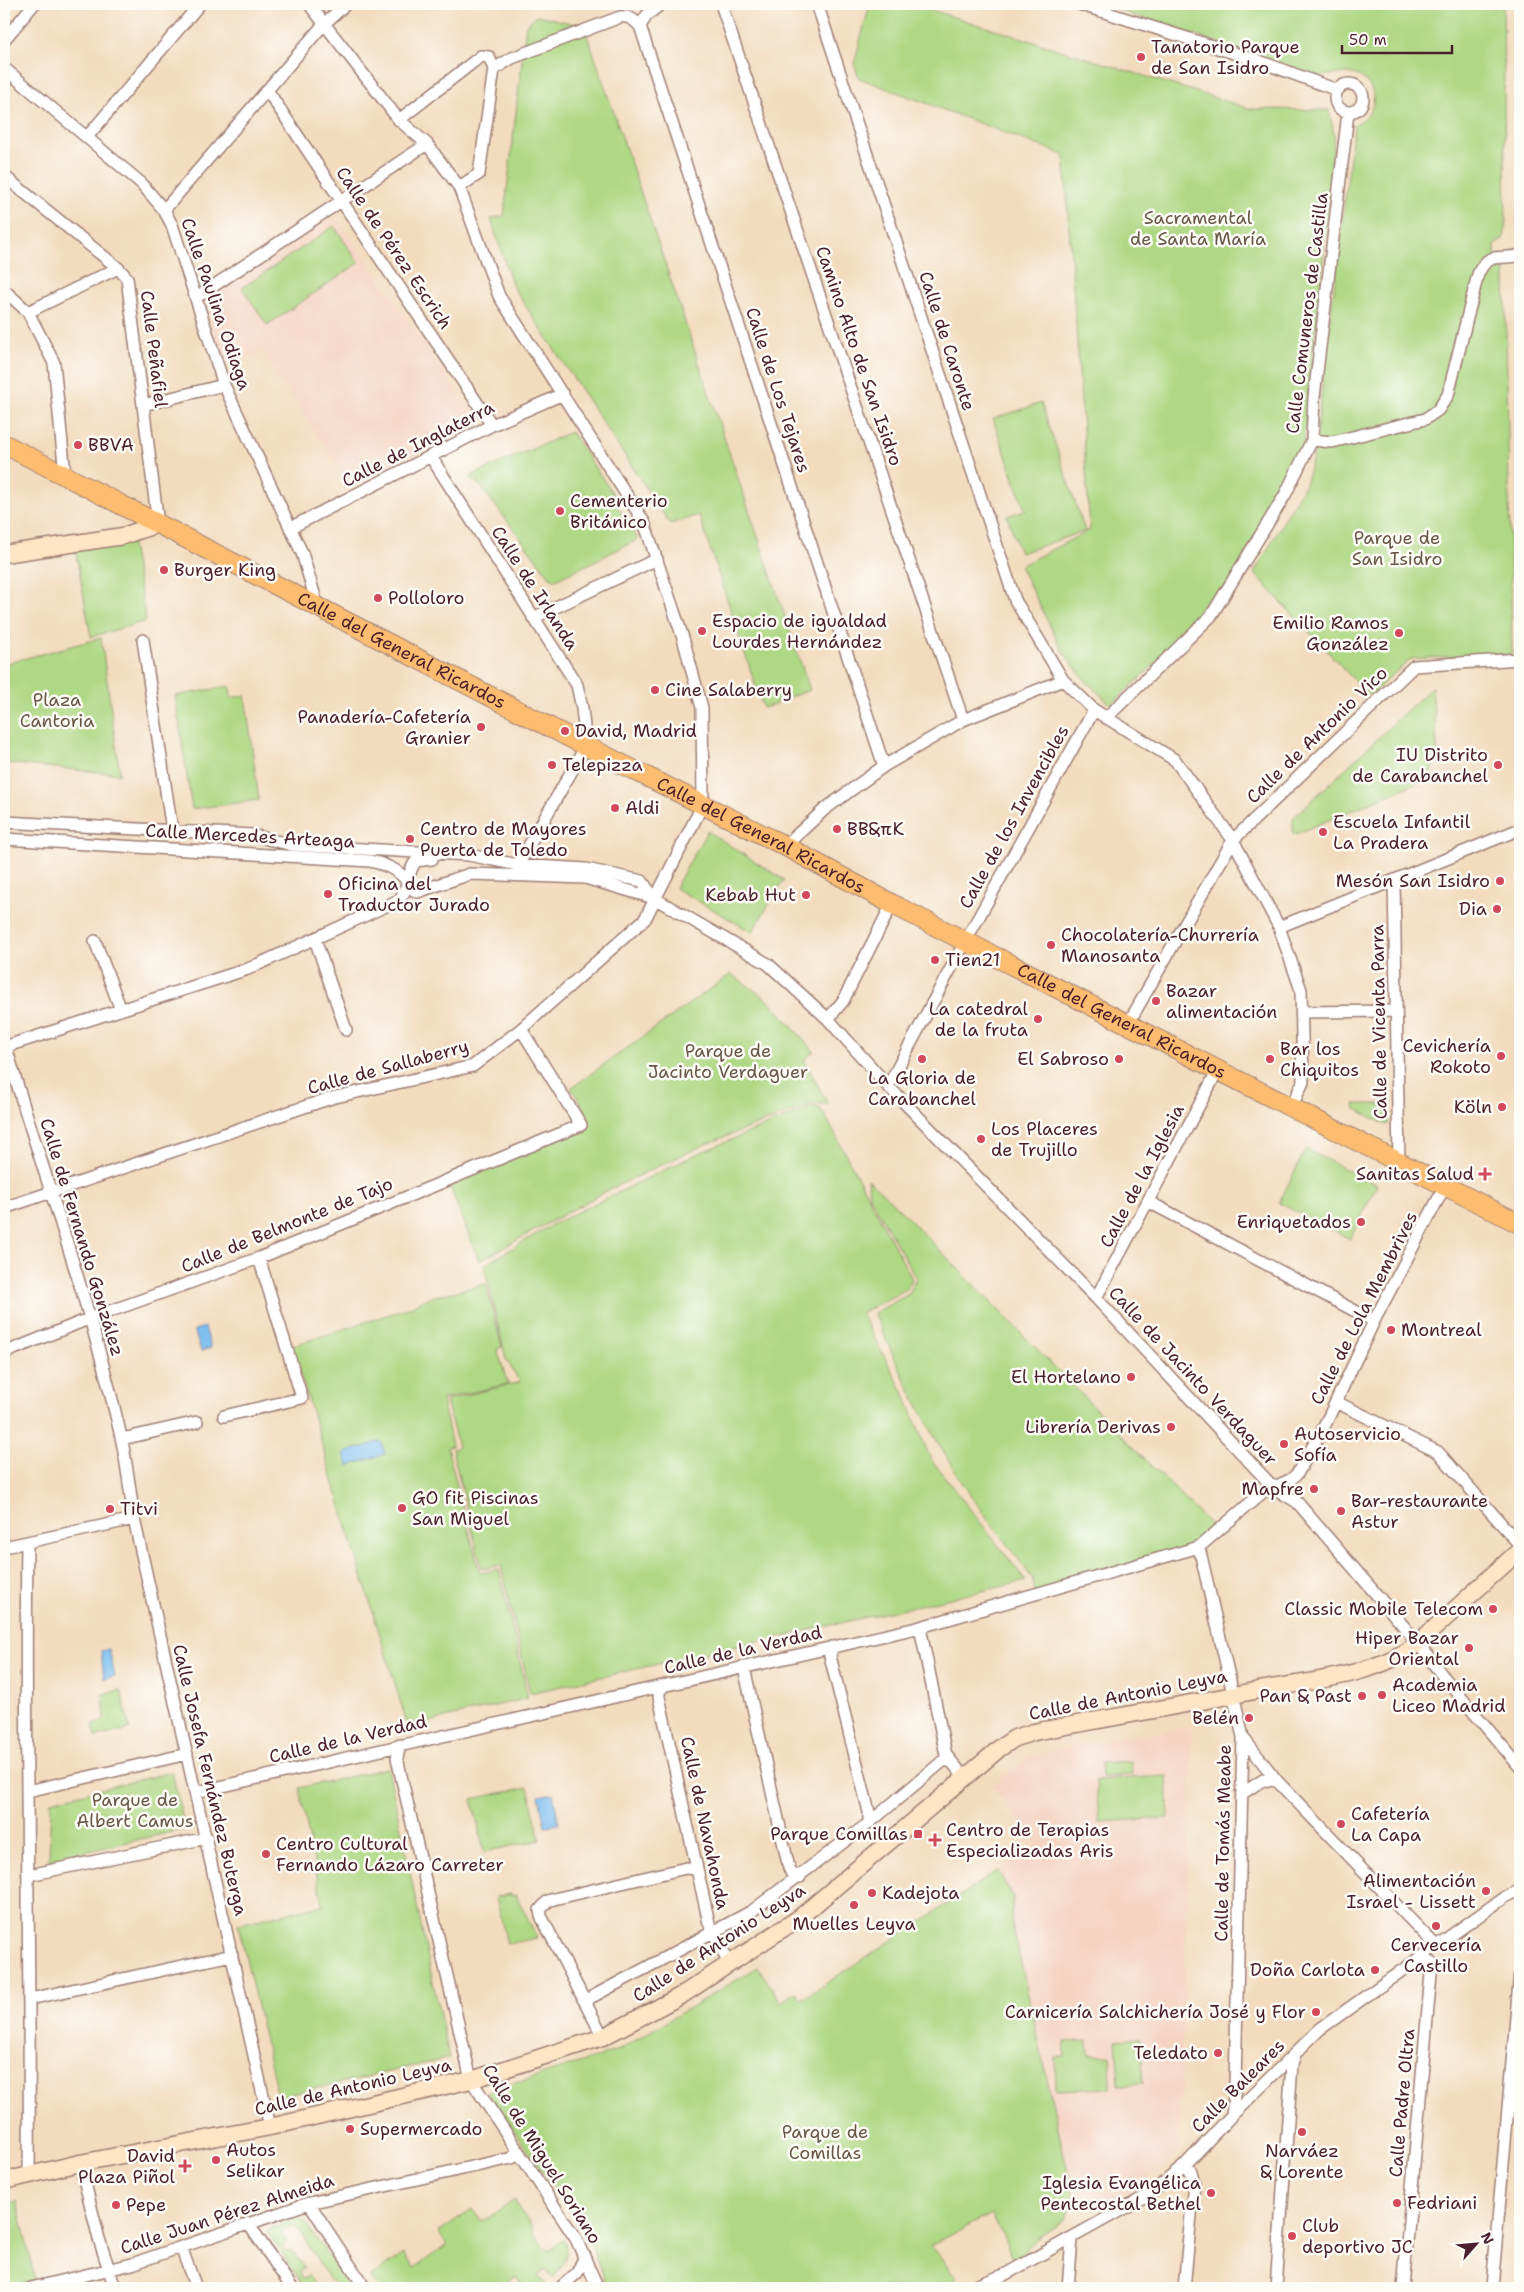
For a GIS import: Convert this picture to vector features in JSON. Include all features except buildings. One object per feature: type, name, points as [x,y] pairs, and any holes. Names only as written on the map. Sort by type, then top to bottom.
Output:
[{"type":"main road","name":"Calle del General Ricardos","points":[[4,444],[586,746],[785,846],[892,904],[966,940],[1399,1163],[1519,1220]]},
{"type":"main road","points":[[4,554],[123,536],[158,524]]},
{"type":"main road","name":"Calle de Antonio Leyva","points":[[4,2181],[80,2163],[270,2127],[471,2080],[603,2037],[642,2018],[799,1918],[1000,1748],[1015,1738],[1034,1732],[1232,1695],[1377,1665],[1402,1656],[1519,1553]]},
{"type":"street","points":[[4,40],[34,4]]},
{"type":"street","points":[[88,137],[200,4]]},
{"type":"street","points":[[309,4],[400,120],[427,144],[460,188],[499,296],[644,522],[683,638],[702,708],[702,804]]},
{"type":"street","points":[[164,210],[324,24],[346,4]]},
{"type":"street","points":[[494,69],[512,58],[620,17],[626,16],[633,19],[640,26],[646,15],[661,4]]},
{"type":"street","name":"Camino Alto de San Isidro","points":[[721,4],[963,720]]},
{"type":"street","name":"Calle de Caronte","points":[[816,4],[1015,600],[1062,680],[1094,710],[1174,760],[1233,840],[1279,927],[1301,990],[1303,1082],[1292,1108]]},
{"type":"street","points":[[1079,4],[1256,60],[1337,90]]},
{"type":"street","name":"Calle de Los Tejares","points":[[640,26],[884,766]]},
{"type":"street","points":[[400,120],[481,56],[489,57],[494,69],[479,174],[460,188]]},
{"type":"street","name":"Calle Paulina Odiaga","points":[[4,68],[141,183],[164,210],[172,225],[224,385],[302,553],[318,607]]},
{"type":"street","points":[[1350,83],[1362,91],[1361,106],[1358,110],[1348,112],[1340,109],[1335,102],[1337,90],[1350,83]]},
{"type":"street","name":"Calle de Pérez Escrich","points":[[267,90],[492,425]]},
{"type":"street","name":"Calle Comuneros de Castilla","points":[[1106,718],[1211,616],[1285,495],[1312,440],[1314,397],[1348,112]]},
{"type":"street","points":[[196,296],[427,144]]},
{"type":"street","name":"Calle Peñafiel","points":[[4,176],[118,268],[127,278],[158,524]]},
{"type":"street","points":[[1312,440],[1332,442],[1402,426],[1425,419],[1438,410],[1448,395],[1478,274],[1483,263],[1492,257],[1509,258],[1520,255]]},
{"type":"street","points":[[28,312],[118,268]]},
{"type":"street","points":[[4,290],[28,312],[54,363],[65,475]]},
{"type":"street","points":[[143,405],[224,385]]},
{"type":"street","name":"Calle de Inglaterra","points":[[290,528],[492,425],[563,394]]},
{"type":"street","name":"Calle de Irlanda","points":[[431,457],[577,685],[582,708],[586,746]]},
{"type":"street","points":[[533,618],[656,559]]},
{"type":"street","points":[[143,640],[172,830]]},
{"type":"street","name":"Calle de Antonio Vico","points":[[1128,1024],[1233,840],[1414,666],[1520,660]]},
{"type":"street","points":[[785,846],[825,809],[884,766],[963,720],[1062,680]]},
{"type":"street","name":"Calle de los Invencibles","points":[[888,1086],[966,940],[1094,710]]},
{"type":"street","points":[[518,864],[586,746]]},
{"type":"street","name":"Calle de Sallaberry","points":[[4,1208],[332,1098],[473,1066],[521,1029],[645,919],[702,804]]},
{"type":"street","name":"Calle Mercedes Arteaga","points":[[4,822],[252,835],[292,845],[469,855],[518,864],[586,869],[642,881],[654,898]]},
{"type":"street","points":[[1279,927],[1520,829]]},
{"type":"street","name":"Calle Mercedes Arteaga","points":[[4,839],[370,861],[384,865],[403,877],[408,883]]},
{"type":"street","name":"Calle Mercedes Arteaga","points":[[408,883],[410,867],[416,861],[422,859],[456,860],[469,855]]},
{"type":"street","points":[[408,883],[414,890],[421,891],[470,874],[586,878],[654,898]]},
{"type":"street","name":"Calle de Vicenta Parra","points":[[1394,881],[1399,1163]]},
{"type":"street","points":[[5,1047],[248,969],[399,900],[406,890],[408,883]]},
{"type":"street","name":"Calle de Jacinto Verdaguer","points":[[654,898],[768,964],[828,1020],[888,1086],[1096,1298],[1274,1488],[1296,1502],[1418,1643],[1442,1675],[1520,1767]]},
{"type":"street","points":[[828,1020],[843,1001],[892,904]]},
{"type":"street","points":[[315,940],[346,1030]]},
{"type":"street","points":[[95,941],[121,1010]]},
{"type":"street","points":[[1302,1012],[1395,1011]]},
{"type":"street","name":"Calle de Belmonte de Tajo","points":[[4,1353],[91,1318],[259,1258],[581,1125],[521,1029]]},
{"type":"street","name":"Calle de Fernando González","points":[[5,1047],[49,1192],[91,1318],[122,1439]]},
{"type":"street","name":"Calle de la Iglesia","points":[[1096,1298],[1218,1070]]},
{"type":"street","name":"Calle de Lola Membrives","points":[[1274,1488],[1297,1474],[1336,1402],[1374,1321],[1445,1186]]},
{"type":"street","points":[[1149,1202],[1374,1321]]},
{"type":"street","points":[[224,1416],[302,1398],[259,1258]]},
{"type":"street","points":[[1336,1402],[1438,1452],[1519,1553]]},
{"type":"street","points":[[122,1439],[197,1422]]},
{"type":"street","name":"Calle Josefa Fernández Buterga","points":[[122,1439],[134,1519],[186,1754],[197,1792],[270,2127]]},
{"type":"street","name":"Calle de la Verdad","points":[[197,1792],[917,1628],[1199,1547],[1263,1492],[1274,1488]]},
{"type":"street","points":[[4,1547],[134,1519]]},
{"type":"street","points":[[27,1543],[30,1999],[29,2175]]},
{"type":"street","name":"Calle de Tomás Meabe","points":[[1199,1547],[1243,1737],[1236,2076],[1232,2115]]},
{"type":"street","points":[[917,1628],[921,1632],[946,1754],[965,1778]]},
{"type":"street","points":[[832,1647],[830,1656],[869,1812],[869,1823]]},
{"type":"street","points":[[742,1667],[745,1672],[789,1868],[792,1874],[800,1877]]},
{"type":"street","name":"Calle de Navahonda","points":[[663,1687],[659,1692],[659,1697],[696,1869],[713,1934],[729,1964]]},
{"type":"street","points":[[1243,1737],[1277,1781],[1436,1946]]},
{"type":"street","name":"Calle de Miguel Soriano","points":[[400,1745],[397,1758],[471,2080],[519,2151],[585,2256],[598,2288]]},
{"type":"street","points":[[28,1791],[186,1754]]},
{"type":"street","name":"Calle de Antonio Leyva","points":[[584,1999],[590,1998],[713,1934],[752,1911],[800,1877],[869,1823],[943,1761],[950,1761]]},
{"type":"street","points":[[1243,1793],[1263,1780],[1277,1781]]},
{"type":"street","points":[[29,1875],[207,1838]]},
{"type":"street","points":[[603,2037],[541,1916],[540,1910],[543,1905],[554,1899],[686,1868],[696,1869]]},
{"type":"street","name":"Calle Baleares","points":[[970,2288],[1004,2274],[1072,2239],[1150,2194],[1183,2167],[1232,2115],[1320,2029],[1505,1897],[1520,1890]]},
{"type":"street","points":[[30,1999],[232,1955]]},
{"type":"street","name":"Calle Padre Oltra","points":[[1403,2288],[1432,1963],[1420,1957]]},
{"type":"street","points":[[1492,2288],[1520,1972]]},
{"type":"street","points":[[1276,2288],[1292,2064],[1295,2052]]},
{"type":"street","name":"Calle Juan Pérez Almeida","points":[[31,2288],[132,2264],[309,2203],[512,2158],[519,2151]]},
{"type":"street","points":[[80,2163],[108,2270],[115,2288]]},
{"type":"street","points":[[1183,2167],[1191,2171],[1194,2184],[1184,2288]]},
{"type":"street","points":[[309,2203],[365,2288]]},
{"type":"street","points":[[248,2223],[292,2288]]},
{"type":"street","points":[[1068,2288],[1072,2239]]},
{"type":"street","points":[[181,2246],[196,2288]]},
{"type":"street","points":[[560,2288],[577,2273],[585,2256]]},
{"type":"shaded area","points":[[336,216],[480,425],[352,487],[262,352],[224,365],[204,303]]},
{"type":"shaded area","points":[[1192,1727],[1179,2149],[1142,2185],[1093,2211],[1074,2199],[1011,1919],[1013,1897],[998,1871],[1037,1845],[992,1786],[1027,1758],[1057,1749]]},
{"type":"green space","name":"Sacramental de Santa María","points":[[870,4],[912,4],[1251,109],[1329,110],[1334,134],[1331,188],[1303,448],[1218,605],[1111,705],[1084,679],[1063,652],[1020,566],[1090,530],[1064,155],[859,78],[854,64]]},
{"type":"green space","name":"Parque de San Isidro","points":[[1100,4],[1503,4],[1506,229],[1503,239],[1495,245],[1496,267],[1502,267],[1505,271],[1512,654],[1411,659],[1369,696],[1254,573],[1305,484],[1314,454],[1354,125],[1368,115],[1373,102],[1372,91],[1366,81],[1352,74],[1318,76]]},
{"type":"green space","points":[[537,15],[583,26],[590,43],[810,690],[776,702],[777,704],[763,708],[699,515],[670,524],[513,287],[491,219],[504,216],[526,25]]},
{"type":"green space","points":[[334,226],[359,263],[267,325],[242,288]]},
{"type":"green space","points":[[1041,403],[1085,531],[1020,553],[1007,516],[1025,510],[993,419]]},
{"type":"green space","name":"Cementerio Británico","points":[[571,432],[616,499],[614,501],[637,538],[635,541],[556,580],[550,577],[479,484],[471,479],[473,475]]},
{"type":"green space","points":[[131,540],[146,621],[91,637],[75,548]]},
{"type":"green space","name":"Plaza Cantoria","points":[[101,638],[120,774],[4,763],[4,664]]},
{"type":"green space","points":[[230,686],[231,698],[245,695],[259,800],[192,809],[175,696]]},
{"type":"green space","points":[[1432,687],[1438,756],[1428,778],[1293,835],[1293,818]]},
{"type":"green space","points":[[707,831],[784,880],[752,932],[675,888]]},
{"type":"green space","name":"Parque de Jacinto Verdaguer","points":[[731,974],[767,999],[814,1051],[804,1060],[828,1104],[813,1104],[706,1144],[610,1189],[479,1261],[447,1179],[581,1125],[589,1116],[571,1088]]},
{"type":"green space","points":[[1355,1104],[1389,1104],[1389,1123],[1386,1125],[1356,1109]]},
{"type":"green space","points":[[814,1106],[822,1110],[912,1279],[907,1289],[861,1313],[905,1395],[930,1458],[1026,1581],[530,1693],[501,1565],[482,1569],[452,1449],[458,1447],[446,1400],[520,1382],[506,1359],[484,1265],[555,1223],[699,1153]]},
{"type":"green space","points":[[1306,1149],[1377,1185],[1350,1239],[1279,1203]]},
{"type":"green space","points":[[868,1179],[1217,1532],[1199,1547],[1036,1595],[1032,1578],[967,1489],[934,1436],[874,1313],[909,1294],[916,1278],[869,1195]]},
{"type":"green space","name":"GO fit Piscinas San Miguel","points":[[486,1284],[502,1347],[497,1349],[508,1384],[442,1399],[452,1446],[447,1447],[480,1573],[499,1569],[528,1698],[408,1727],[292,1346],[411,1307],[427,1298]]},
{"type":"green space","points":[[121,1690],[130,1729],[96,1737],[93,1724],[105,1720],[103,1694]]},
{"type":"green space","points":[[1131,1761],[1132,1775],[1102,1777],[1101,1763]]},
{"type":"green space","points":[[388,1768],[449,2058],[278,2097],[238,1924],[323,1905],[299,1788]]},
{"type":"green space","name":"Parque de Albert Camus","points":[[172,1772],[185,1829],[49,1860],[51,1801]]},
{"type":"green space","points":[[1167,1776],[1169,1818],[1099,1822],[1096,1780]]},
{"type":"green space","points":[[528,1787],[540,1840],[484,1852],[472,1799]]},
{"type":"green space","name":"Parque de Comillas","points":[[998,1871],[1013,1897],[1011,1919],[1074,2199],[1065,2220],[1037,2238],[1015,2262],[992,2214],[931,2245],[957,2278],[942,2288],[607,2288],[588,2237],[487,2092],[619,2050],[758,1967],[781,2002],[796,1992],[802,1999]]},
{"type":"green space","points":[[511,1894],[511,1896],[516,1895],[537,1938],[507,1944],[496,1897]]},
{"type":"green space","points":[[1141,2038],[1143,2084],[1119,2085],[1116,2040]]},
{"type":"green space","points":[[1088,2041],[1089,2055],[1110,2055],[1111,2088],[1056,2090],[1055,2057],[1065,2057],[1064,2042]]},
{"type":"green space","points":[[515,2200],[516,2205],[534,2229],[533,2231],[544,2248],[546,2247],[549,2251],[564,2239],[566,2245],[565,2260],[553,2278],[545,2270],[538,2276],[546,2285],[542,2288],[524,2288],[516,2276],[501,2285],[489,2288],[475,2288],[473,2285],[467,2288],[378,2288],[370,2277],[404,2254],[414,2268],[447,2245],[438,2232],[472,2209],[482,2222]]},
{"type":"green space","points":[[17,2201],[35,2280],[4,2287],[4,2204]]},
{"type":"green space","points":[[294,2218],[301,2218],[305,2222],[350,2288],[338,2288],[332,2280],[330,2281],[298,2228],[293,2225],[281,2233],[287,2243],[283,2247],[286,2252],[292,2250],[304,2268],[300,2273],[304,2278],[309,2276],[317,2288],[305,2288],[267,2231]]},
{"type":"water","points":[[205,1327],[211,1348],[201,1351],[194,1330]]},
{"type":"water","points":[[381,1441],[385,1454],[348,1466],[344,1453]]},
{"type":"water","points":[[109,1649],[115,1676],[104,1679],[101,1651]]},
{"type":"water","points":[[553,1793],[559,1824],[545,1826],[539,1796]]},
{"type":"place","name":"Tanatorio Parque de San Isidro","points":[[1141,57]]},
{"type":"place","name":"BBVA","points":[[78,445]]},
{"type":"place","name":"Cementerio Británico","points":[[560,511]]},
{"type":"place","name":"Burger King","points":[[164,570]]},
{"type":"place","name":"Polloloro","points":[[378,598]]},
{"type":"place","name":"Espacio de igualdad Lourdes Hernández","points":[[702,631]]},
{"type":"place","name":"Emilio Ramos González","points":[[1399,633]]},
{"type":"place","name":"Cine Salaberry","points":[[655,690]]},
{"type":"place","name":"Panadería-Cafetería Granier","points":[[481,727]]},
{"type":"place","name":"David, Madrid","points":[[565,731]]},
{"type":"place","name":"Telepizza","points":[[552,765]]},
{"type":"place","name":"IU Distrito de Carabanchel","points":[[1498,765]]},
{"type":"place","name":"Aldi","points":[[615,808]]},
{"type":"place","name":"BB&πK","points":[[837,829]]},
{"type":"place","name":"Escuela Infantil La Pradera","points":[[1323,832]]},
{"type":"place","name":"Centro de Mayores Puerta de Toledo","points":[[410,839]]},
{"type":"place","name":"Mesón San Isidro","points":[[1500,881]]},
{"type":"place","name":"Oficina del Traductor Jurado","points":[[328,894]]},
{"type":"place","name":"Kebab Hut","points":[[806,895]]},
{"type":"place","name":"Dia","points":[[1497,909]]},
{"type":"place","name":"Chocolatería-Churrería Manosanta","points":[[1051,945]]},
{"type":"place","name":"Tien21","points":[[935,960]]},
{"type":"place","name":"Bazar alimentación","points":[[1156,1001]]},
{"type":"place","name":"La catedral de la fruta","points":[[1038,1019]]},
{"type":"place","name":"Cevichería Rokoto","points":[[1501,1056]]},
{"type":"place","name":"La Gloria de Carabanchel","points":[[922,1059]]},
{"type":"place","name":"El Sabroso","points":[[1119,1059]]},
{"type":"place","name":"Bar los Chiquitos","points":[[1270,1059]]},
{"type":"place","name":"Köln","points":[[1502,1107]]},
{"type":"place","name":"Los Placeres de Trujillo","points":[[981,1139]]},
{"type":"place","name":"Sanitas Salud","points":[[1485,1174]]},
{"type":"place","name":"Enriquetados","points":[[1361,1222]]},
{"type":"place","name":"Montreal","points":[[1391,1330]]},
{"type":"place","name":"El Hortelano","points":[[1131,1377]]},
{"type":"place","name":"Librería Derivas","points":[[1171,1427]]},
{"type":"place","name":"Autoservicio Sofía","points":[[1284,1444]]},
{"type":"place","name":"Mapfre","points":[[1314,1489]]},
{"type":"place","name":"GO fit Piscinas San Miguel","points":[[402,1508]]},
{"type":"place","name":"Titvi","points":[[110,1509]]},
{"type":"place","name":"Bar-restaurante Astur","points":[[1341,1511]]},
{"type":"place","name":"Classic Mobile Telecom","points":[[1493,1609]]},
{"type":"place","name":"Hiper Bazar Oriental","points":[[1469,1648]]},
{"type":"place","name":"Academia Liceo Madrid","points":[[1382,1695]]},
{"type":"place","name":"Pan & Past","points":[[1362,1696]]},
{"type":"place","name":"Belén","points":[[1249,1718]]},
{"type":"place","name":"Cafetería La Capa","points":[[1341,1824]]},
{"type":"place","name":"Parque Comillas","points":[[918,1834]]},
{"type":"place","name":"Centro de Terapias Especializadas Aris","points":[[935,1840]]},
{"type":"place","name":"Centro Cultural Fernando Lázaro Carreter","points":[[266,1854]]},
{"type":"place","name":"Alimentación Israel - Lissett","points":[[1486,1891]]},
{"type":"place","name":"Kadejota","points":[[872,1893]]},
{"type":"place","name":"Muelles Leyva","points":[[854,1905]]},
{"type":"place","name":"Cervecería Castillo","points":[[1436,1926]]},
{"type":"place","name":"Doña Carlota","points":[[1375,1970]]},
{"type":"place","name":"Carnicería Salchichería José y Flor","points":[[1316,2012]]},
{"type":"place","name":"Teledato","points":[[1218,2053]]},
{"type":"place","name":"Supermercado","points":[[350,2129]]},
{"type":"place","name":"Narváez & Lorente","points":[[1302,2132]]},
{"type":"place","name":"Autos Selikar","points":[[216,2160]]},
{"type":"place","name":"David Plaza Piñol","points":[[185,2166]]},
{"type":"place","name":"Iglesia Evangélica Pentecostal Bethel","points":[[1211,2193]]},
{"type":"place","name":"Fedriani","points":[[1397,2203]]},
{"type":"place","name":"Pepe","points":[[116,2205]]},
{"type":"place","name":"Club deportivo JC","points":[[1292,2236]]}]
